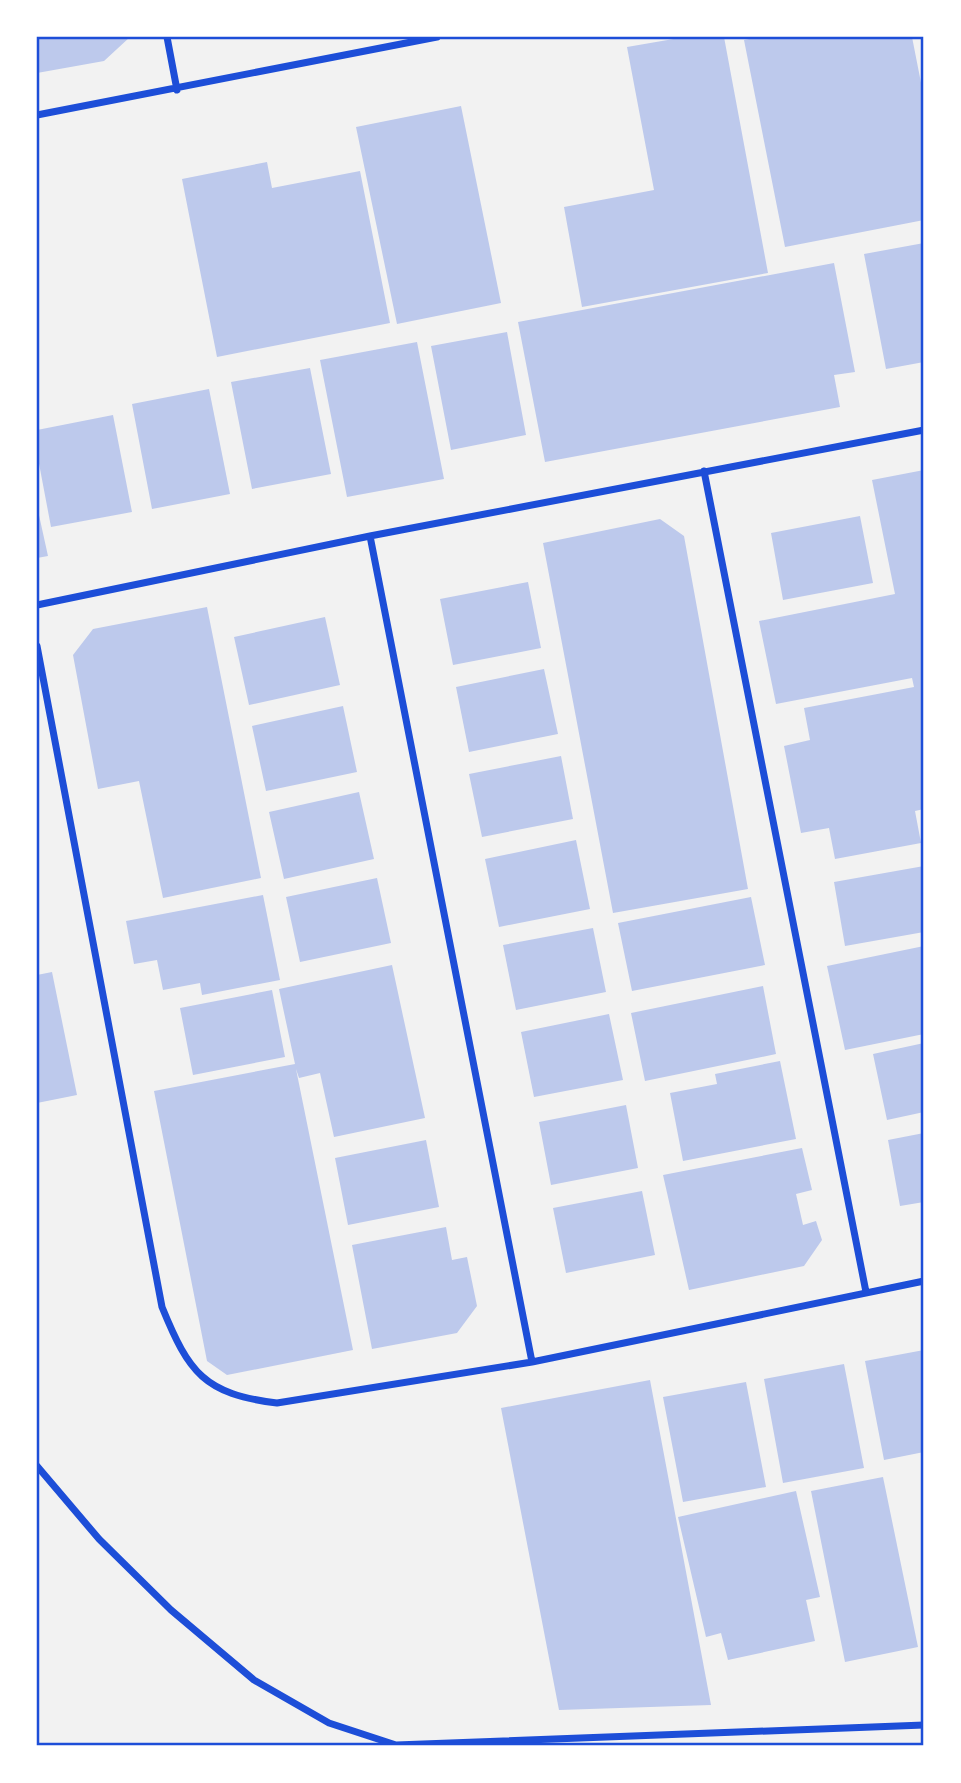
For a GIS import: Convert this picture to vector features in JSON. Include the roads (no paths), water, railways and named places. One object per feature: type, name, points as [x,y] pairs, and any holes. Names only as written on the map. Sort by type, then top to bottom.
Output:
[{"type":"street","points":[[167,37],[177,90]]},
{"type":"street","points":[[37,115],[177,90],[436,37]]},
{"type":"street","points":[[37,605],[370,536],[924,430]]},
{"type":"street","points":[[704,471],[866,1293]]},
{"type":"street","points":[[370,536],[532,1362]]},
{"type":"street","points":[[37,646],[162,1307],[181,1352],[205,1380],[239,1398],[277,1402],[532,1362],[924,1281]]},
{"type":"street","points":[[37,1466],[99,1539],[162,1601],[254,1680],[329,1723],[396,1745],[924,1725]]}]
